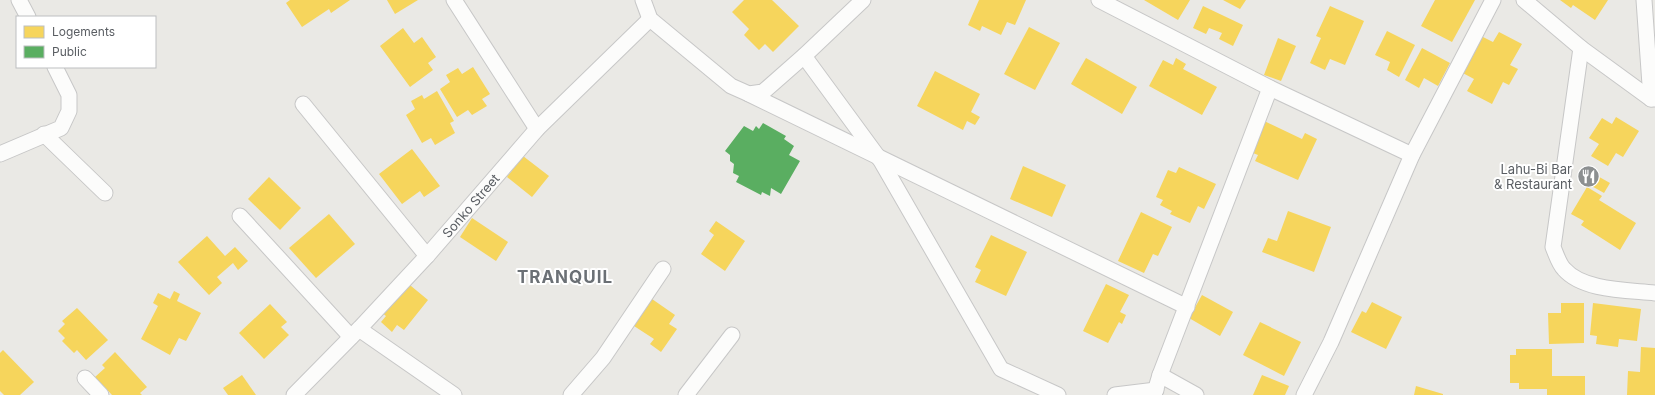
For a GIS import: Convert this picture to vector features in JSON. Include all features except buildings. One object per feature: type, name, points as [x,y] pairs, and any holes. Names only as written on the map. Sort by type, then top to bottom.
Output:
[{"type":"street","points":[[19,0],[27,16]]},
{"type":"street","points":[[454,0],[537,129]]},
{"type":"street","points":[[643,0],[650,19],[731,86],[1187,307]]},
{"type":"street","points":[[749,94],[763,92],[804,56],[863,0]]},
{"type":"street","points":[[1099,0],[1270,88],[1412,155]]},
{"type":"street","points":[[1304,395],[1331,342],[1412,155],[1493,0]]},
{"type":"street","points":[[1524,0],[1581,48],[1653,99]]},
{"type":"street","points":[[1644,0],[1653,99]]},
{"type":"street","name":"Sonko Street","points":[[294,395],[355,333],[427,256],[537,129],[650,19]]},
{"type":"street","points":[[1581,48],[1553,247],[1563,268],[1570,276],[1583,283],[1622,290],[1655,293]]},
{"type":"street","points":[[804,56],[878,157],[1001,369],[1058,395]]},
{"type":"street","points":[[0,154],[61,128],[69,111],[69,95],[56,68]]},
{"type":"street","points":[[1115,395],[1155,393],[1160,375],[1270,88]]},
{"type":"street","points":[[302,104],[427,256]]},
{"type":"street","points":[[44,134],[105,193]]},
{"type":"street","points":[[240,216],[355,333],[454,395]]},
{"type":"street","points":[[571,395],[603,358],[663,269]]},
{"type":"street","points":[[686,395],[732,335]]},
{"type":"street","points":[[1160,375],[1196,395]]},
{"type":"street","points":[[85,378],[101,395]]},
{"type":"place","name":"Lahu-Bi Bar & Restaurant","points":[[1588,176]]},
{"type":"district","name":"TRANQUIL","points":[[565,277]]}]
